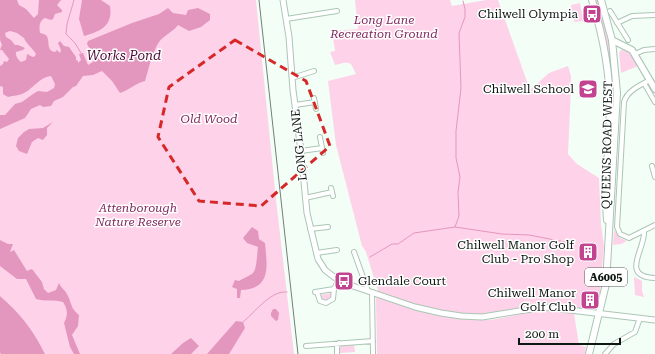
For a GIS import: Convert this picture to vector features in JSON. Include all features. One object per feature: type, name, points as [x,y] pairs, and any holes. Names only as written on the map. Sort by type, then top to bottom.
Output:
[{"type":"main road","name":"QUEENS ROAD WEST","points":[[592,0],[601,28],[608,73],[610,108],[604,168],[608,239]]},
{"type":"main road","name":"A6005","points":[[601,0],[612,40],[614,54]]},
{"type":"main road","points":[[612,40],[627,43],[655,89]]},
{"type":"main road","points":[[614,54],[618,49],[627,43]]},
{"type":"main road","name":"QUEENS ROAD WEST","points":[[589,354],[606,284],[617,93],[614,54]]},
{"type":"street","name":"LONG LANE","points":[[283,0],[295,105],[302,151],[305,198],[310,229],[316,253],[322,266],[339,280],[415,307],[460,316],[491,316],[544,307],[655,320]]},
{"type":"street","points":[[286,19],[337,11]]},
{"type":"street","points":[[610,11],[627,43]]},
{"type":"street","points":[[617,23],[632,16],[655,15]]},
{"type":"street","points":[[635,54],[644,50],[655,49]]},
{"type":"street","points":[[292,78],[315,71]]},
{"type":"street","points":[[650,80],[627,95],[624,102],[617,227],[620,234],[629,238],[655,225]]},
{"type":"street","points":[[644,83],[655,102]]},
{"type":"street","points":[[295,105],[314,100],[316,109]]},
{"type":"street","points":[[302,151],[323,150],[320,137]]},
{"type":"street","points":[[652,166],[655,177]]},
{"type":"street","points":[[604,168],[613,168]]},
{"type":"street","points":[[305,198],[332,192]]},
{"type":"street","points":[[310,229],[328,227]]},
{"type":"street","points":[[644,231],[638,251],[638,272],[643,277],[655,278]]},
{"type":"street","points":[[316,253],[337,250]]},
{"type":"street","points":[[354,252],[358,256],[370,291],[373,354]]},
{"type":"street","points":[[334,289],[316,292],[320,300],[326,303],[333,299],[334,289],[339,280]]},
{"type":"street","points":[[605,354],[614,344],[635,332],[640,318]]},
{"type":"street","points":[[306,346],[373,341]]},
{"type":"street","points":[[337,354],[337,347],[339,343]]},
{"type":"highlighted area","points":[[235,40],[306,81],[330,146],[261,206],[199,201],[158,137],[169,87]]},
{"type":"green space","name":"Attenborough Nature Reserve","points":[[0,0],[256,0],[276,200],[294,354],[45,354],[36,337],[26,323],[0,296]]},
{"type":"green space","name":"Long Lane Recreation Ground","points":[[355,0],[450,0],[452,6],[486,0],[498,0],[530,90],[549,73],[568,66],[571,76],[571,87],[568,154],[577,164],[599,178],[601,225],[604,246],[600,293],[597,306],[590,310],[558,305],[534,305],[478,315],[453,313],[428,308],[379,294],[366,252],[362,246],[336,145],[328,81],[356,74],[349,63],[335,65],[330,52],[335,51],[332,31],[358,29]]},
{"type":"green space","points":[[595,0],[599,0],[610,43],[615,91],[613,125]]},
{"type":"green space","points":[[580,3],[583,21],[574,22],[571,5]]},
{"type":"green space","points":[[624,49],[629,52],[638,66],[621,73],[619,53]]},
{"type":"green space","points":[[614,230],[620,238],[627,241],[621,244],[613,245]]},
{"type":"green space","points":[[634,277],[642,281],[642,291],[644,297],[635,295]]},
{"type":"green space","points":[[332,293],[333,297],[327,301],[322,301],[319,295]]},
{"type":"green space","points":[[377,297],[431,314],[459,319],[487,320],[544,310],[574,313],[579,345],[586,347],[585,354],[377,354]]},
{"type":"green space","points":[[354,344],[355,352],[340,353],[340,348],[342,345]]},
{"type":"water","points":[[0,0],[17,0],[19,5],[26,9],[34,18],[38,14],[39,0],[61,0],[57,5],[62,12],[55,14],[51,20],[45,18],[43,19],[40,24],[40,33],[46,35],[49,47],[52,51],[55,52],[57,50],[60,53],[61,50],[58,43],[60,41],[64,46],[69,47],[78,63],[81,60],[79,54],[83,53],[88,65],[94,60],[95,56],[87,44],[88,41],[159,14],[168,8],[173,13],[186,15],[188,10],[198,8],[210,14],[210,20],[201,27],[189,31],[178,25],[159,42],[154,51],[145,81],[120,93],[112,81],[102,71],[93,75],[83,76],[76,86],[63,97],[54,101],[51,106],[43,107],[40,105],[31,109],[25,118],[0,129],[0,115],[5,115],[15,104],[22,102],[38,91],[47,92],[54,88],[55,84],[51,76],[39,81],[22,94],[8,97],[3,94],[3,87],[0,86],[0,66],[4,61],[7,62],[9,59],[2,50],[0,50],[2,45],[0,40]],"holes":[[[10,31],[17,33],[24,38],[36,54],[33,57],[27,54],[26,60],[21,62],[17,57],[16,52],[25,48],[15,45],[6,37],[5,33]]]},
{"type":"water","name":"Works Pond","points":[[82,0],[101,0],[110,6],[110,18],[108,23],[100,30],[84,36],[79,19]]},
{"type":"water","points":[[53,122],[47,128],[47,135],[43,140],[38,138],[32,142],[27,154],[19,151],[16,146],[18,138],[24,132],[29,129],[43,128]]},
{"type":"water","points":[[252,227],[258,231],[259,239],[265,243],[265,275],[263,281],[258,285],[251,289],[241,290],[240,298],[237,298],[237,289],[232,287],[235,280],[239,281],[252,274],[256,265],[258,247],[247,243],[243,238]]},
{"type":"water","points":[[0,240],[8,244],[13,244],[10,252],[14,250],[27,271],[32,269],[48,293],[56,290],[59,283],[69,297],[73,308],[79,315],[78,326],[72,335],[80,354],[74,354],[70,347],[64,323],[67,310],[63,302],[36,299],[26,279],[17,279],[0,266]]},
{"type":"water","points":[[0,296],[26,323],[36,337],[45,354],[0,353]]},
{"type":"water","points":[[273,309],[276,309],[279,313],[278,320],[276,321],[271,316]]},
{"type":"water","points":[[236,321],[243,322],[245,328],[229,354],[207,354]]},
{"type":"water","points":[[191,338],[199,346],[191,354],[171,354],[183,343]]},
{"type":"waterway","points":[[74,0],[67,24],[66,34],[75,43],[81,53]]},
{"type":"waterway","points":[[455,227],[459,216],[458,192],[460,177],[456,158],[456,131],[461,88],[459,33],[465,17],[463,1]]},
{"type":"waterway","points":[[370,257],[392,244],[398,244],[414,233],[455,227],[502,234],[529,235],[570,243]]},
{"type":"waterway","points":[[243,322],[273,295],[284,292]]},
{"type":"railway","points":[[259,0],[298,354]]},
{"type":"place","name":"Chilwell Olympia","points":[[592,14]]},
{"type":"place","name":"Chilwell School","points":[[588,89]]},
{"type":"place","name":"Chilwell Manor Golf Club - Pro Shop","points":[[588,252]]},
{"type":"place","name":"Glendale Court","points":[[344,281]]},
{"type":"place","name":"Chilwell Manor Golf Club","points":[[590,300]]},
{"type":"park label","name":"Old Wood","points":[[209,119]]}]
